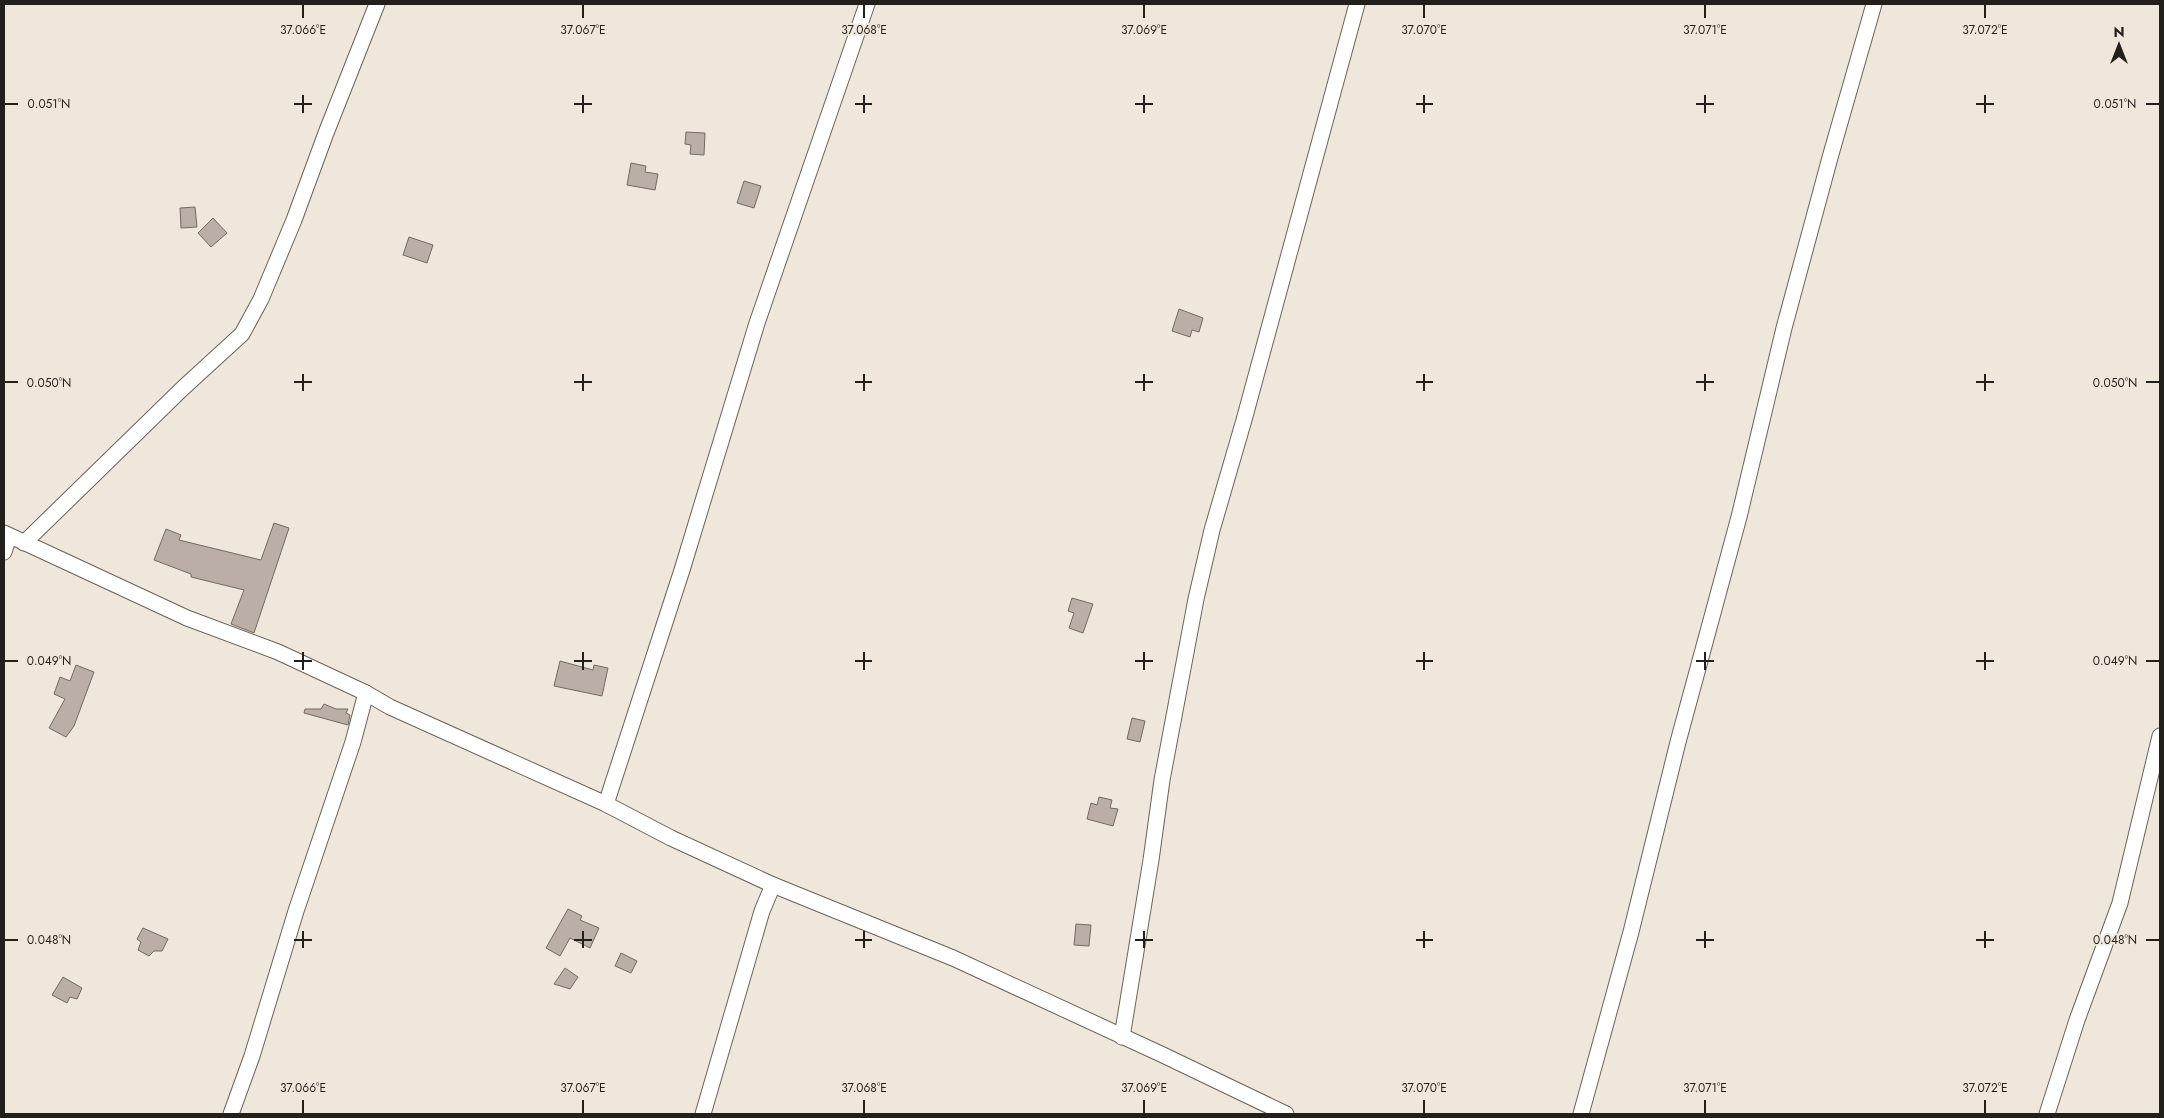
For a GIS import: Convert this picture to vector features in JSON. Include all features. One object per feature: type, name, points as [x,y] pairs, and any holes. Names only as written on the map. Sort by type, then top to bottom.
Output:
[{"type":"street","points":[[24,543],[183,388],[242,334],[261,299],[294,220],[377,4]]},
{"type":"street","points":[[606,804],[682,570],[757,323],[868,4]]},
{"type":"street","points":[[1122,1037],[1162,780],[1196,599],[1212,530],[1357,4]]},
{"type":"street","points":[[1581,1114],[1631,932],[1721,577],[1739,517],[1784,328],[1874,4]]},
{"type":"street","points":[[4,552],[6,534],[187,618],[278,652],[366,693],[390,707],[606,804],[671,838],[773,885],[953,958],[1122,1037],[1163,1054],[1286,1114]]},
{"type":"street","points":[[231,1114],[252,1056],[296,911],[353,742],[366,693]]},
{"type":"street","points":[[2047,1114],[2077,1020],[2120,903],[2160,736]]},
{"type":"street","points":[[703,1114],[762,911],[773,885]]},
{"type":"building","points":[[686,132],[705,133],[704,155],[690,154],[691,145],[685,144]]},
{"type":"building","points":[[631,163],[646,166],[645,172],[658,174],[655,190],[627,185]]},
{"type":"building","points":[[744,181],[761,186],[754,208],[737,203]]},
{"type":"building","points":[[195,207],[197,227],[181,228],[180,208]]},
{"type":"building","points":[[213,218],[227,233],[211,247],[198,233]]},
{"type":"building","points":[[409,237],[433,245],[427,263],[403,255]]},
{"type":"building","points":[[1179,309],[1203,318],[1199,332],[1192,330],[1190,337],[1172,331]]},
{"type":"building","points":[[274,523],[289,528],[254,633],[231,624],[244,590],[191,577],[191,574],[154,560],[166,529],[181,535],[179,540],[261,560]]},
{"type":"building","points":[[1072,598],[1093,604],[1083,633],[1069,628],[1074,613],[1068,611]]},
{"type":"building","points":[[560,661],[593,670],[594,665],[608,668],[602,696],[554,686]]},
{"type":"building","points":[[76,665],[94,672],[74,726],[66,737],[49,728],[65,699],[54,694],[60,677],[70,681]]},
{"type":"building","points":[[324,704],[336,709],[348,709],[346,713],[350,715],[348,725],[304,713],[305,709],[321,709]]},
{"type":"building","points":[[1132,718],[1145,721],[1140,742],[1127,739]]},
{"type":"building","points":[[1099,797],[1112,800],[1110,808],[1118,809],[1113,826],[1087,819],[1091,803],[1097,805]]},
{"type":"building","points":[[568,909],[582,916],[580,920],[599,928],[590,948],[570,938],[560,956],[546,948]]},
{"type":"building","points":[[1076,924],[1091,925],[1089,946],[1074,945]]},
{"type":"building","points":[[143,928],[168,939],[162,951],[154,951],[149,956],[138,950],[141,942],[137,939]]},
{"type":"building","points":[[621,953],[637,961],[631,973],[615,966]]},
{"type":"building","points":[[565,968],[578,977],[570,989],[554,984]]},
{"type":"building","points":[[63,977],[82,988],[77,999],[70,997],[67,1003],[52,995]]}]
